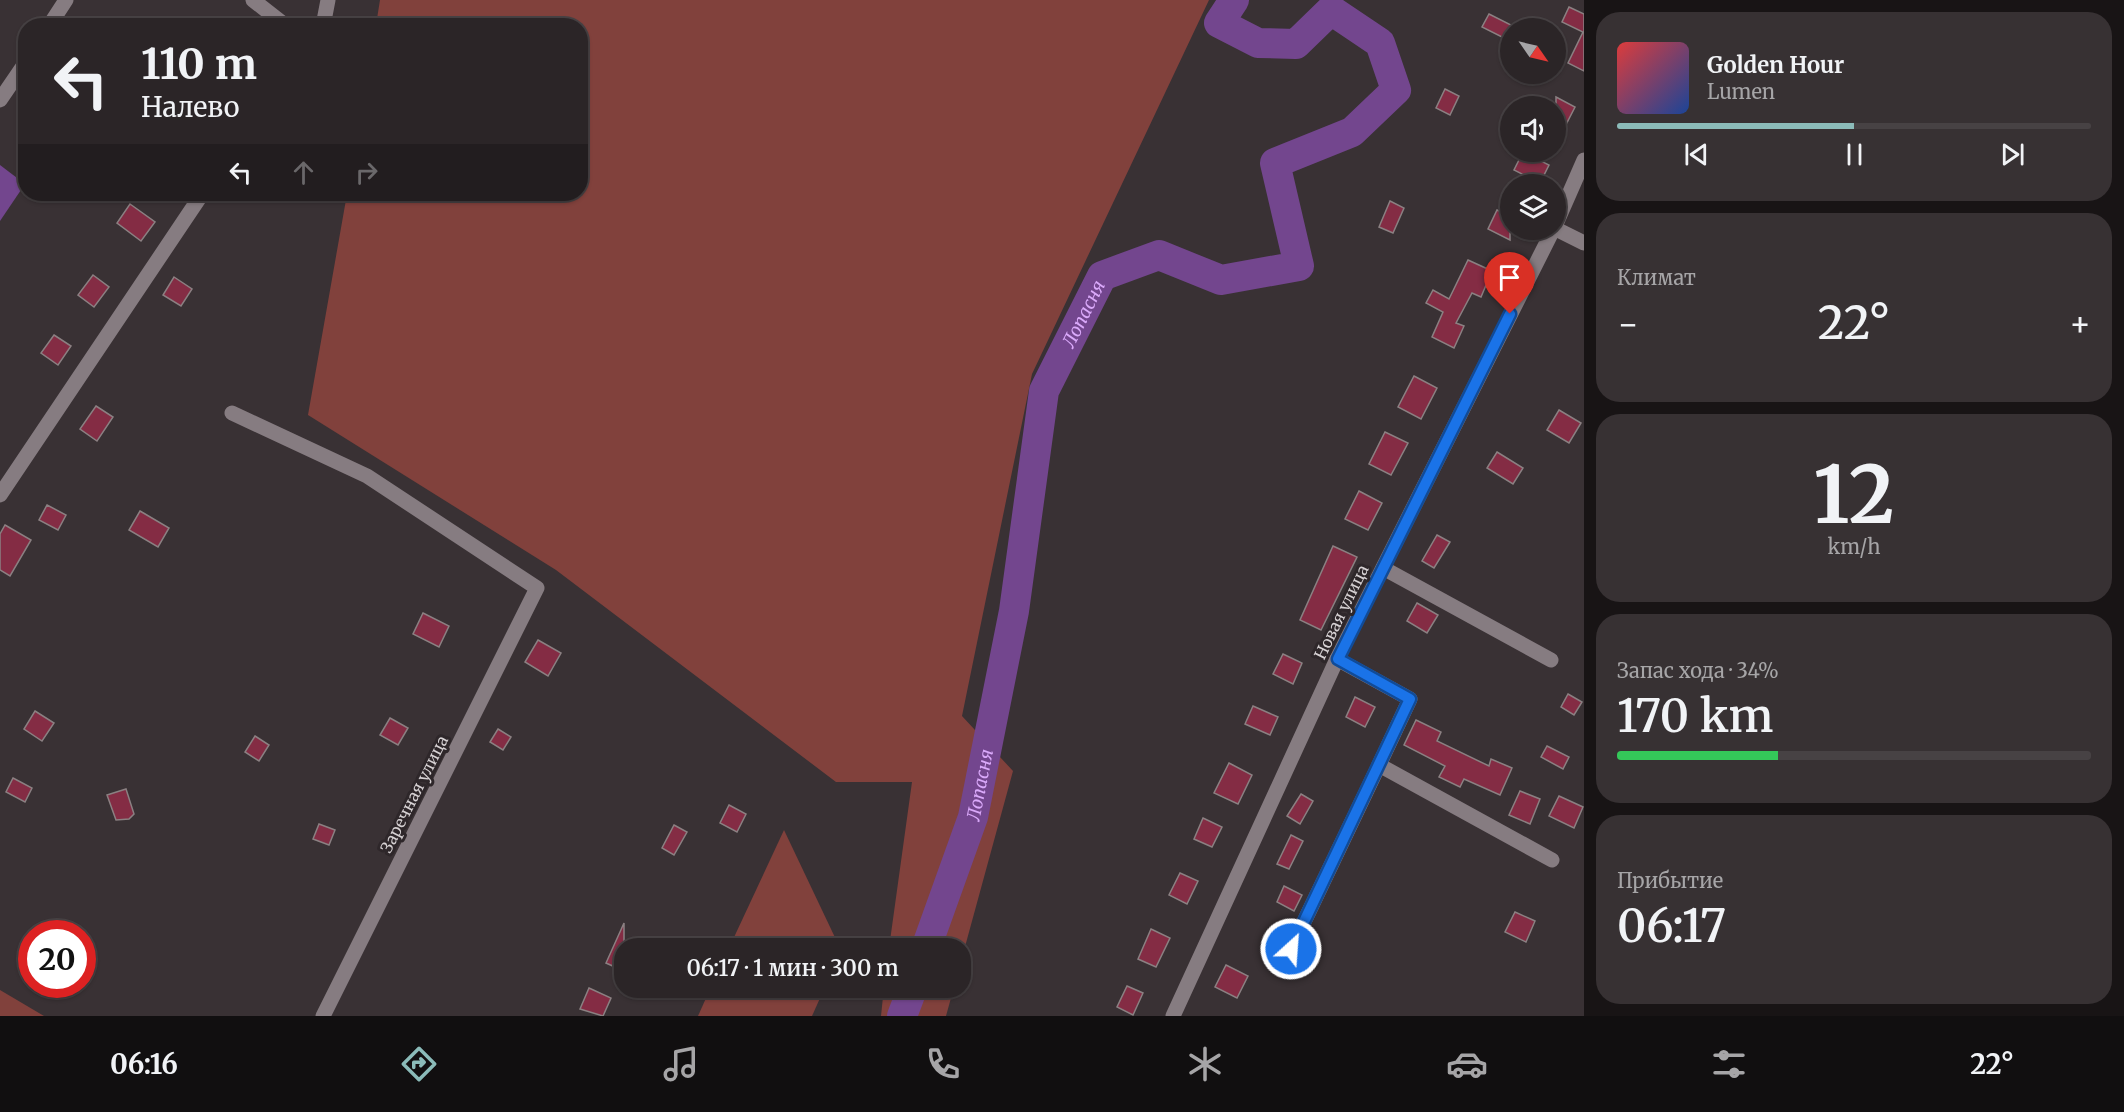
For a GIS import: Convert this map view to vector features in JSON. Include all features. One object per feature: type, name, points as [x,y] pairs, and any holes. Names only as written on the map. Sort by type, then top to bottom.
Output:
[{"type":"street","points":[[54,18],[66,0]]},
{"type":"street","points":[[253,0],[276,18]]},
{"type":"street","points":[[325,18],[328,0]]},
{"type":"street","points":[[0,100],[18,74]]},
{"type":"street","points":[[1566,201],[1584,160]]},
{"type":"street","points":[[0,495],[197,201]]},
{"type":"street","points":[[1566,235],[1584,243]]},
{"type":"street","name":"Новая улица","points":[[1173,1016],[1338,659],[1548,240]]},
{"type":"street","name":"Заречная улица","points":[[232,413],[367,476],[537,588],[323,1016]]},
{"type":"street","points":[[1383,568],[1551,660]]},
{"type":"street","points":[[1281,970],[1410,699],[1338,659]]},
{"type":"street","points":[[1379,765],[1552,860]]},
{"type":"shaded area","points":[[380,0],[1209,0],[1032,374],[962,716],[1013,771],[967,938],[890,938],[912,782],[836,782],[556,570],[308,415],[346,201],[588,201],[588,18],[377,18]]},
{"type":"shaded area","points":[[0,165],[18,179],[18,194],[0,221]]},
{"type":"shaded area","points":[[784,830],[835,938],[734,938]]},
{"type":"shaded area","points":[[0,990],[44,1016],[0,1016]]},
{"type":"shaded area","points":[[706,998],[820,998],[812,1016],[698,1016]]},
{"type":"shaded area","points":[[883,998],[951,998],[946,1016],[881,1016]]},
{"type":"building","points":[[1569,7],[1584,14],[1584,71],[1568,63],[1583,32],[1566,24],[1566,18],[1564,18]]},
{"type":"building","points":[[1489,14],[1500,20],[1500,36],[1482,27]]},
{"type":"building","points":[[1445,89],[1459,96],[1450,115],[1436,108]]},
{"type":"building","points":[[1566,102],[1575,107],[1566,125]]},
{"type":"building","points":[[1518,162],[1543,162],[1549,165],[1544,174],[1522,174],[1514,170]]},
{"type":"building","points":[[1390,201],[1404,208],[1393,233],[1379,227]]},
{"type":"building","points":[[130,204],[155,222],[141,241],[117,223]]},
{"type":"building","points":[[1497,210],[1500,211],[1500,235],[1488,229]]},
{"type":"building","points":[[1468,260],[1492,271],[1481,297],[1472,293],[1456,323],[1464,326],[1454,348],[1432,337],[1443,312],[1426,303],[1433,290],[1449,299]]},
{"type":"building","points":[[93,275],[109,287],[94,307],[78,295]]},
{"type":"building","points":[[174,277],[192,289],[181,306],[163,295]]},
{"type":"building","points":[[54,335],[71,346],[58,365],[41,353]]},
{"type":"building","points":[[1414,376],[1437,388],[1421,419],[1398,407]]},
{"type":"building","points":[[96,406],[113,417],[97,441],[80,429]]},
{"type":"building","points":[[1559,410],[1581,423],[1569,443],[1547,430]]},
{"type":"building","points":[[1385,432],[1408,443],[1391,475],[1369,464]]},
{"type":"building","points":[[1497,452],[1523,468],[1513,484],[1487,468]]},
{"type":"building","points":[[1359,491],[1382,503],[1368,530],[1345,519]]},
{"type":"building","points":[[47,505],[66,515],[58,530],[39,520]]},
{"type":"building","points":[[140,511],[169,528],[158,547],[129,530]]},
{"type":"building","points":[[5,525],[31,540],[10,576],[0,570],[0,534]]},
{"type":"building","points":[[1437,535],[1450,542],[1434,568],[1422,561]]},
{"type":"building","points":[[1333,546],[1357,557],[1321,630],[1300,620]]},
{"type":"building","points":[[1417,603],[1438,615],[1427,633],[1407,621]]},
{"type":"building","points":[[423,613],[449,626],[439,647],[413,634]]},
{"type":"building","points":[[538,640],[561,653],[548,676],[525,662]]},
{"type":"building","points":[[1283,654],[1302,663],[1293,684],[1273,674]]},
{"type":"building","points":[[1568,694],[1582,702],[1574,715],[1561,707]]},
{"type":"building","points":[[1355,697],[1375,707],[1365,727],[1346,717]]},
{"type":"building","points":[[1253,706],[1278,717],[1270,735],[1245,724]]},
{"type":"building","points":[[35,711],[54,723],[42,741],[24,729]]},
{"type":"building","points":[[390,718],[408,728],[398,745],[380,735]]},
{"type":"building","points":[[1416,720],[1441,732],[1437,741],[1489,766],[1491,759],[1512,768],[1500,795],[1464,779],[1460,787],[1439,777],[1445,766],[1404,745]]},
{"type":"building","points":[[498,729],[511,737],[503,750],[490,742]]},
{"type":"building","points":[[255,736],[269,745],[259,761],[245,752]]},
{"type":"building","points":[[1547,746],[1569,757],[1563,769],[1541,757]]},
{"type":"building","points":[[1229,763],[1252,775],[1238,804],[1214,793]]},
{"type":"building","points":[[13,778],[32,788],[25,802],[6,792]]},
{"type":"building","points":[[126,789],[134,814],[129,819],[116,820],[107,795]]},
{"type":"building","points":[[1520,791],[1540,799],[1530,824],[1509,815]]},
{"type":"building","points":[[1301,794],[1313,801],[1300,824],[1287,816]]},
{"type":"building","points":[[1559,796],[1583,807],[1574,828],[1549,816]]},
{"type":"building","points":[[729,805],[746,814],[737,832],[720,823]]},
{"type":"building","points":[[1203,818],[1222,827],[1212,847],[1194,839]]},
{"type":"building","points":[[319,824],[335,830],[329,845],[313,839]]},
{"type":"building","points":[[674,825],[687,832],[674,855],[662,848]]},
{"type":"building","points":[[1291,835],[1303,841],[1289,869],[1277,864]]},
{"type":"building","points":[[1180,873],[1198,881],[1187,904],[1169,895]]},
{"type":"building","points":[[1284,886],[1302,895],[1294,911],[1277,902]]},
{"type":"building","points":[[1515,912],[1535,921],[1526,942],[1505,932]]},
{"type":"building","points":[[624,923],[624,938],[617,938]]},
{"type":"building","points":[[1151,929],[1170,938],[1156,967],[1138,959]]},
{"type":"building","points":[[614,945],[614,967],[606,963]]},
{"type":"building","points":[[1226,965],[1248,976],[1237,998],[1215,987]]},
{"type":"building","points":[[1127,986],[1143,993],[1133,1015],[1117,1007]]},
{"type":"building","points":[[589,988],[611,998],[603,1016],[580,1009]]},
{"type":"waterway","name":"Лопасня","points":[[930,938],[973,817],[1014,611],[1044,391],[1102,276],[1159,255],[1221,280],[1299,266],[1275,163],[1352,132],[1396,90],[1380,43],[1331,10],[1296,44],[1258,43],[1219,23],[1234,0]]},
{"type":"waterway","name":"Лопасня","points":[[902,1016],[909,998]]},
{"type":"route","points":[[1291,949],[1410,699],[1338,659],[1510,314]]}]
